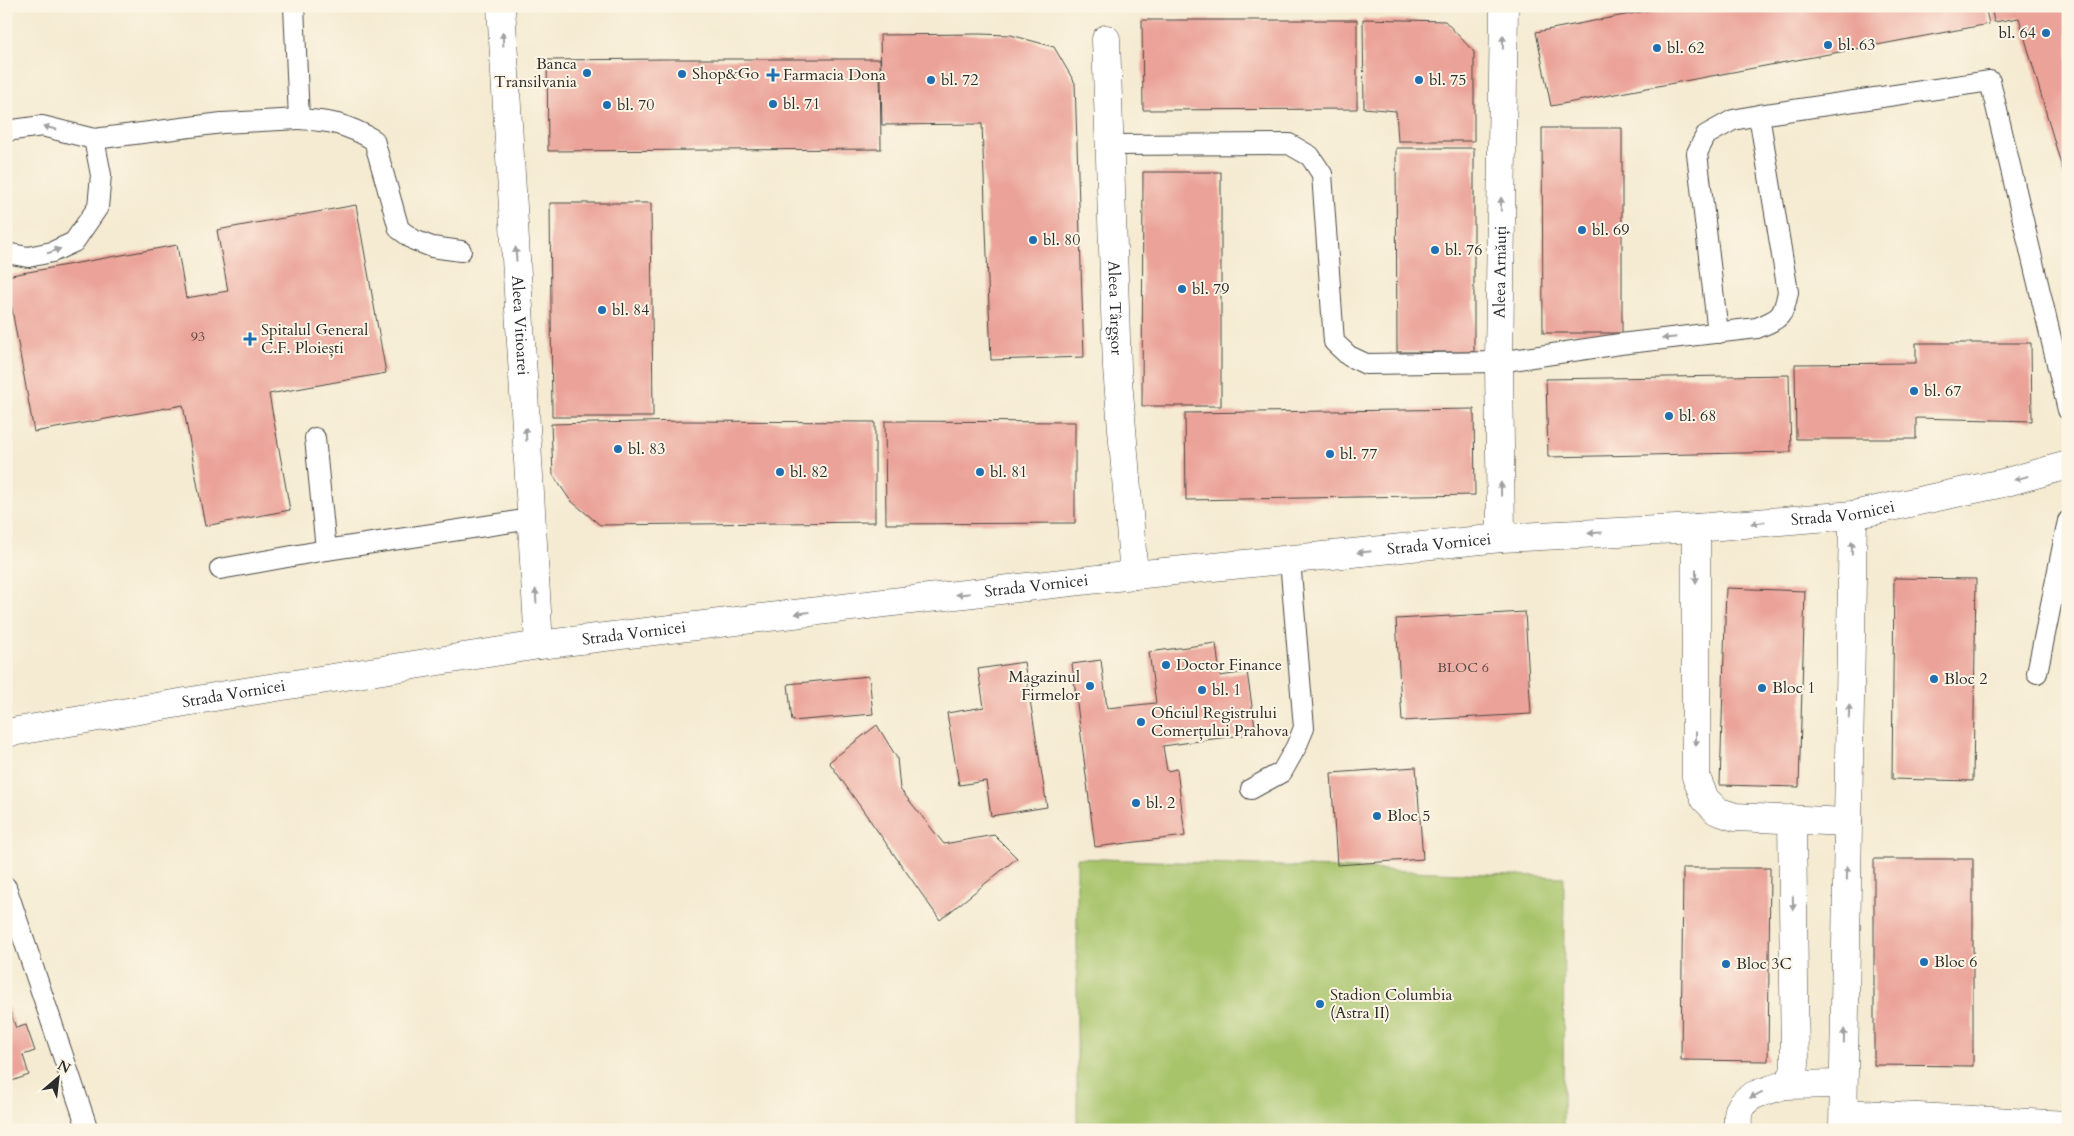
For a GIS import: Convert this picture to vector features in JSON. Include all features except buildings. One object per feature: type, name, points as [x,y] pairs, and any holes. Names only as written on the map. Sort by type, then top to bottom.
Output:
[{"type":"street","name":"Aleea Vitioarei","points":[[501,6],[539,645]]},
{"type":"street","name":"Aleea Arnăuți","points":[[1501,538],[1499,362],[1504,6]]},
{"type":"street","name":"Aleea Târgșor","points":[[1106,39],[1117,368],[1134,575]]},
{"type":"street","name":"Strada Vornicei","points":[[6,733],[226,694],[539,645],[1134,575],[1501,538],[1696,528],[1853,515],[2004,483],[2068,465]]},
{"type":"street","points":[[1853,515],[1843,1121],[2068,1125]]},
{"type":"street","points":[[1696,528],[1696,777],[1705,798],[1717,811],[1735,817],[1848,822]]},
{"type":"street","points":[[1784,1085],[1793,1076],[1795,1064],[1792,820]]},
{"type":"street","points":[[1738,1130],[1738,1112],[1746,1100],[1756,1093],[1784,1085],[1843,1084]]},
{"type":"lane","points":[[294,6],[299,118]]},
{"type":"lane","points":[[1718,333],[1697,153],[1706,135],[1733,120],[1759,115],[1990,81],[2068,410]]},
{"type":"lane","points":[[1109,145],[1289,144],[1310,156],[1322,174],[1334,342],[1348,356],[1366,364],[1499,362],[1620,344],[1758,328],[1773,322],[1784,312],[1788,292],[1759,115]]},
{"type":"lane","points":[[6,130],[42,126],[94,139],[222,123],[299,118],[329,120],[353,128],[374,140],[399,229],[414,240],[432,247],[460,251]]},
{"type":"lane","points":[[6,253],[28,256],[52,252],[74,242],[98,208],[101,175],[94,139]]},
{"type":"lane","points":[[315,438],[326,550]]},
{"type":"lane","points":[[220,569],[326,550],[531,519]]},
{"type":"lane","points":[[2037,673],[2068,521]]},
{"type":"lane","points":[[1251,789],[1282,772],[1304,728],[1290,560]]},
{"type":"lane","points":[[6,887],[88,1130]]},
{"type":"green space","name":"Stadion Columbia (Astra II)","points":[[1077,858],[1564,877],[1563,1130],[1077,1130]]},
{"type":"place","name":"bl. 64","points":[[2046,33]]},
{"type":"place","name":"bl. 63","points":[[1828,45]]},
{"type":"place","name":"bl. 62","points":[[1657,48]]},
{"type":"place","name":"Banca Transilvania","points":[[587,73]]},
{"type":"place","name":"Shop&Go","points":[[682,74]]},
{"type":"place","name":"Farmacia Dona","points":[[773,75]]},
{"type":"place","name":"bl. 72","points":[[931,80]]},
{"type":"place","name":"bl. 75","points":[[1419,80]]},
{"type":"place","name":"bl. 71","points":[[773,104]]},
{"type":"place","name":"bl. 70","points":[[607,105]]},
{"type":"place","name":"bl. 69","points":[[1582,230]]},
{"type":"place","name":"bl. 80","points":[[1033,240]]},
{"type":"place","name":"bl. 76","points":[[1435,250]]},
{"type":"place","name":"bl. 79","points":[[1182,289]]},
{"type":"place","name":"bl. 84","points":[[602,310]]},
{"type":"place","name":"Spitalul General C.F. Ploiești","points":[[250,339]]},
{"type":"place","name":"bl. 67","points":[[1914,391]]},
{"type":"place","name":"bl. 68","points":[[1669,416]]},
{"type":"place","name":"bl. 83","points":[[618,449]]},
{"type":"place","name":"bl. 77","points":[[1330,454]]},
{"type":"place","name":"bl. 82","points":[[780,472]]},
{"type":"place","name":"bl. 81","points":[[980,472]]},
{"type":"place","name":"Doctor Finance","points":[[1166,665]]},
{"type":"place","name":"Bloc 2","points":[[1934,679]]},
{"type":"place","name":"Magazinul Firmelor","points":[[1090,686]]},
{"type":"place","name":"Bloc 1","points":[[1762,688]]},
{"type":"place","name":"bl. 1","points":[[1202,690]]},
{"type":"place","name":"Oficiul Registrului Comerțului Prahova","points":[[1141,722]]},
{"type":"place","name":"bl. 2","points":[[1136,803]]},
{"type":"place","name":"Bloc 5","points":[[1377,816]]},
{"type":"place","name":"Bloc 6","points":[[1924,962]]},
{"type":"place","name":"Bloc 3C","points":[[1726,964]]},
{"type":"place","name":"Stadion Columbia (Astra II)","points":[[1320,1004]]}]
